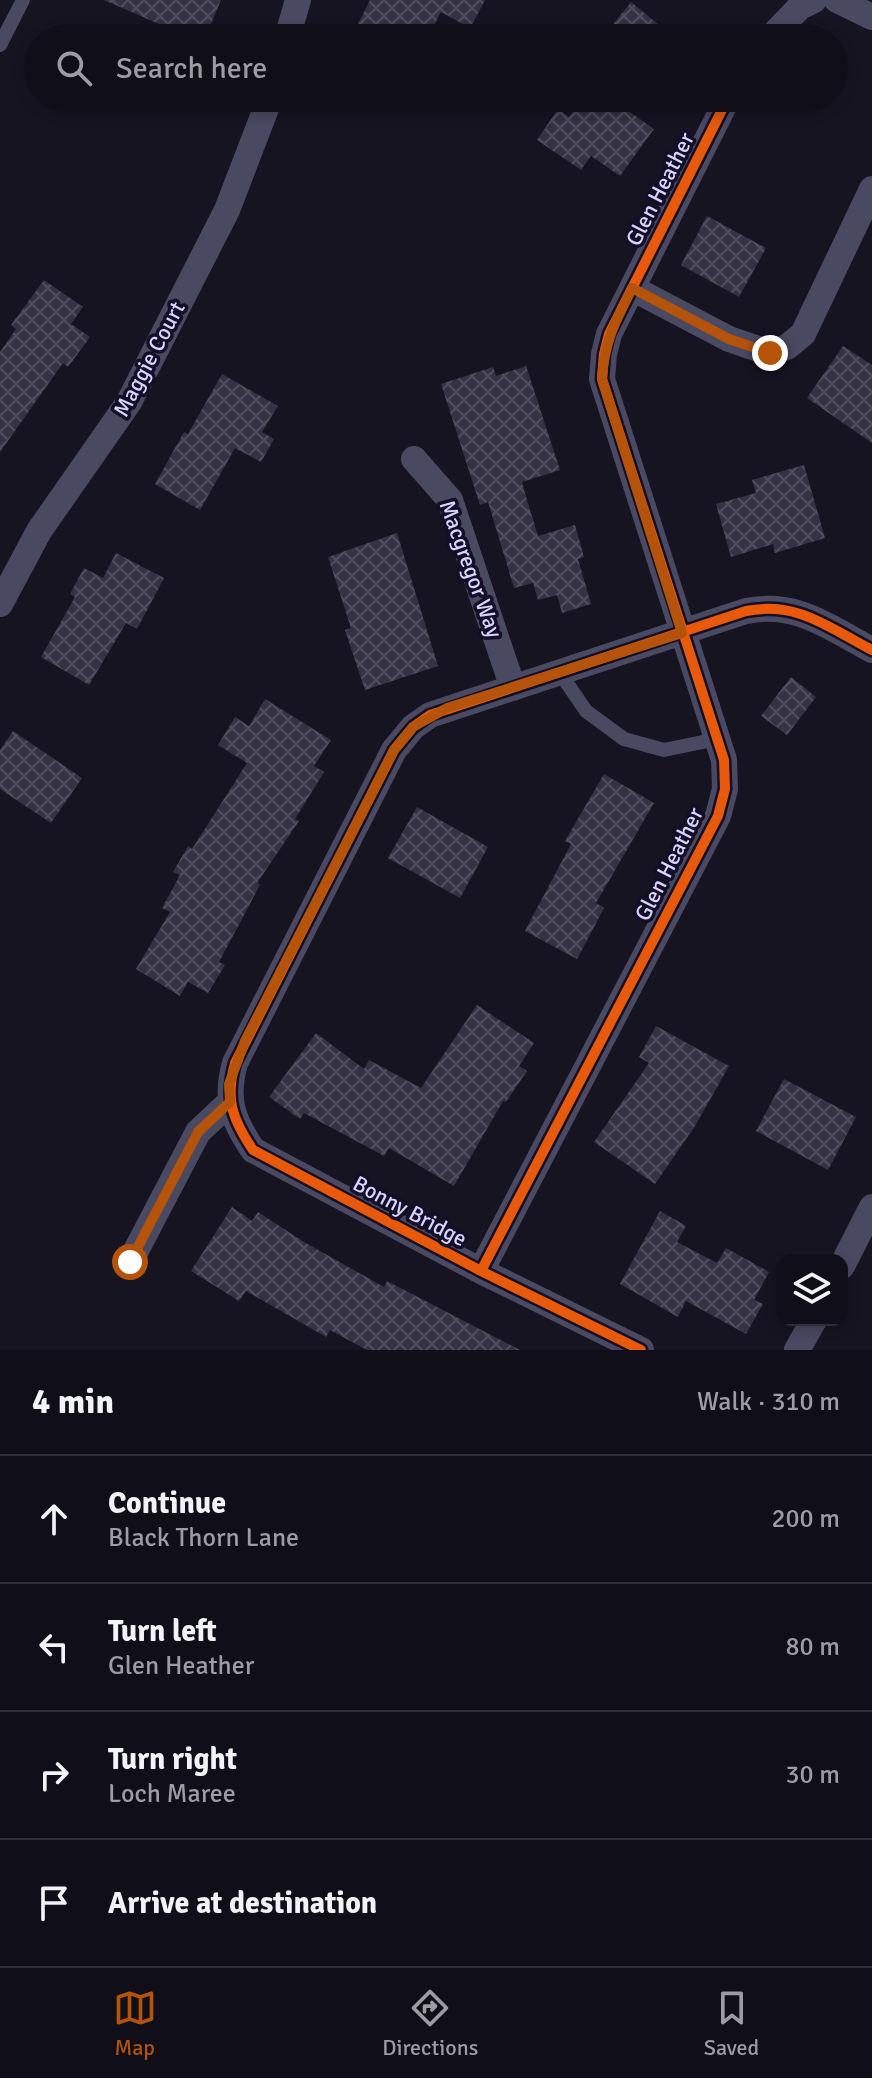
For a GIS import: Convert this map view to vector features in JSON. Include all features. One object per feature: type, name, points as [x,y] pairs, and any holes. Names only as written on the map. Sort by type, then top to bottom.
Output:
[{"type":"street","points":[[291,24],[298,0]]},
{"type":"street","points":[[784,24],[800,7],[814,0]]},
{"type":"street","points":[[837,0],[872,17]]},
{"type":"street","name":"Maggie Court","points":[[0,604],[39,531],[129,402],[227,210],[265,112]]},
{"type":"street","name":"Glen Heather","points":[[481,1271],[718,816],[725,789],[724,760],[602,379],[609,334],[721,112]]},
{"type":"street","points":[[632,288],[729,339],[770,353],[787,347],[803,334],[872,189]]},
{"type":"street","name":"Macgregor Way","points":[[414,459],[450,500],[513,688]]},
{"type":"street","points":[[130,1262],[198,1132],[230,1102],[229,1084],[245,1041],[394,750],[413,727],[430,715],[769,606],[796,610],[872,650]]},
{"type":"street","name":"Bonny Bridge","points":[[230,1102],[239,1130],[253,1150],[481,1271],[641,1350]]},
{"type":"street","points":[[848,1254],[872,1207]]},
{"type":"street","points":[[797,1350],[811,1326]]},
{"type":"lane","points":[[1,40],[23,0]]},
{"type":"lane","points":[[560,673],[586,711],[624,739],[664,750],[717,739]]},
{"type":"building","points":[[104,0],[221,0],[211,24],[159,24]]},
{"type":"building","points":[[370,0],[485,0],[472,24],[463,24],[441,12],[435,24],[358,24]]},
{"type":"building","points":[[631,2],[658,24],[613,24]]},
{"type":"building","points":[[556,112],[569,117],[573,112],[630,112],[654,129],[620,176],[591,156],[581,170],[537,140]]},
{"type":"building","points":[[707,216],[766,248],[739,297],[681,265]]},
{"type":"building","points":[[44,280],[83,307],[71,324],[90,337],[68,367],[63,363],[0,452],[0,352],[16,329],[11,325]]},
{"type":"building","points":[[843,346],[872,365],[872,443],[807,398]]},
{"type":"building","points":[[526,366],[560,470],[522,482],[524,490],[538,536],[575,525],[584,557],[578,559],[591,604],[562,613],[557,595],[538,600],[533,583],[514,588],[488,502],[480,505],[441,384],[493,367],[496,376]]},
{"type":"building","points":[[222,374],[278,406],[262,432],[274,439],[261,462],[235,448],[200,510],[155,484]]},
{"type":"building","points":[[804,465],[825,538],[775,553],[773,544],[731,557],[716,504],[756,493],[752,480]]},
{"type":"building","points":[[397,533],[438,666],[365,690],[345,630],[351,628],[328,557]]},
{"type":"building","points":[[116,553],[164,578],[137,629],[126,623],[89,685],[41,657],[75,597],[70,594],[84,568],[103,578]]},
{"type":"building","points":[[791,677],[816,697],[787,735],[761,716]]},
{"type":"building","points":[[265,699],[331,740],[314,766],[324,772],[295,819],[299,821],[257,883],[260,885],[219,962],[225,965],[208,993],[188,982],[180,996],[136,969],[170,912],[162,908],[180,875],[173,872],[188,846],[192,849],[247,763],[218,745],[235,717],[249,726]]},
{"type":"building","points":[[13,731],[82,778],[51,823],[0,789],[0,750]]},
{"type":"building","points":[[604,774],[654,803],[596,903],[604,908],[577,959],[525,931],[571,844],[565,841]]},
{"type":"building","points":[[417,807],[488,847],[460,898],[388,858]]},
{"type":"building","points":[[477,1005],[534,1043],[519,1066],[527,1071],[506,1102],[503,1101],[454,1186],[389,1148],[384,1156],[304,1113],[300,1119],[269,1097],[316,1033],[364,1069],[369,1060],[421,1088]]},
{"type":"building","points":[[656,1026],[729,1066],[695,1126],[655,1184],[594,1142],[649,1063],[639,1057]]},
{"type":"building","points":[[784,1079],[856,1117],[828,1170],[756,1131]]},
{"type":"building","points":[[232,1207],[252,1221],[258,1212],[384,1287],[387,1281],[520,1350],[367,1350],[330,1330],[326,1337],[246,1291],[239,1301],[191,1271]]},
{"type":"building","points":[[660,1211],[686,1226],[677,1242],[717,1263],[726,1248],[769,1272],[754,1300],[763,1304],[746,1334],[686,1301],[678,1317],[620,1284]]},
{"type":"cycle path","points":[[481,1271],[718,816],[725,789],[724,760],[602,379],[609,334],[721,112]]},
{"type":"cycle path","points":[[641,1350],[481,1271],[253,1150],[232,1108],[235,1063],[394,750],[413,727],[430,715],[746,611],[764,609],[797,613],[872,650]]},
{"type":"route","points":[[130,1262],[198,1132],[230,1102],[229,1084],[245,1041],[394,750],[413,727],[447,708],[682,633],[602,379],[609,334],[632,288],[729,339],[770,353]]}]
